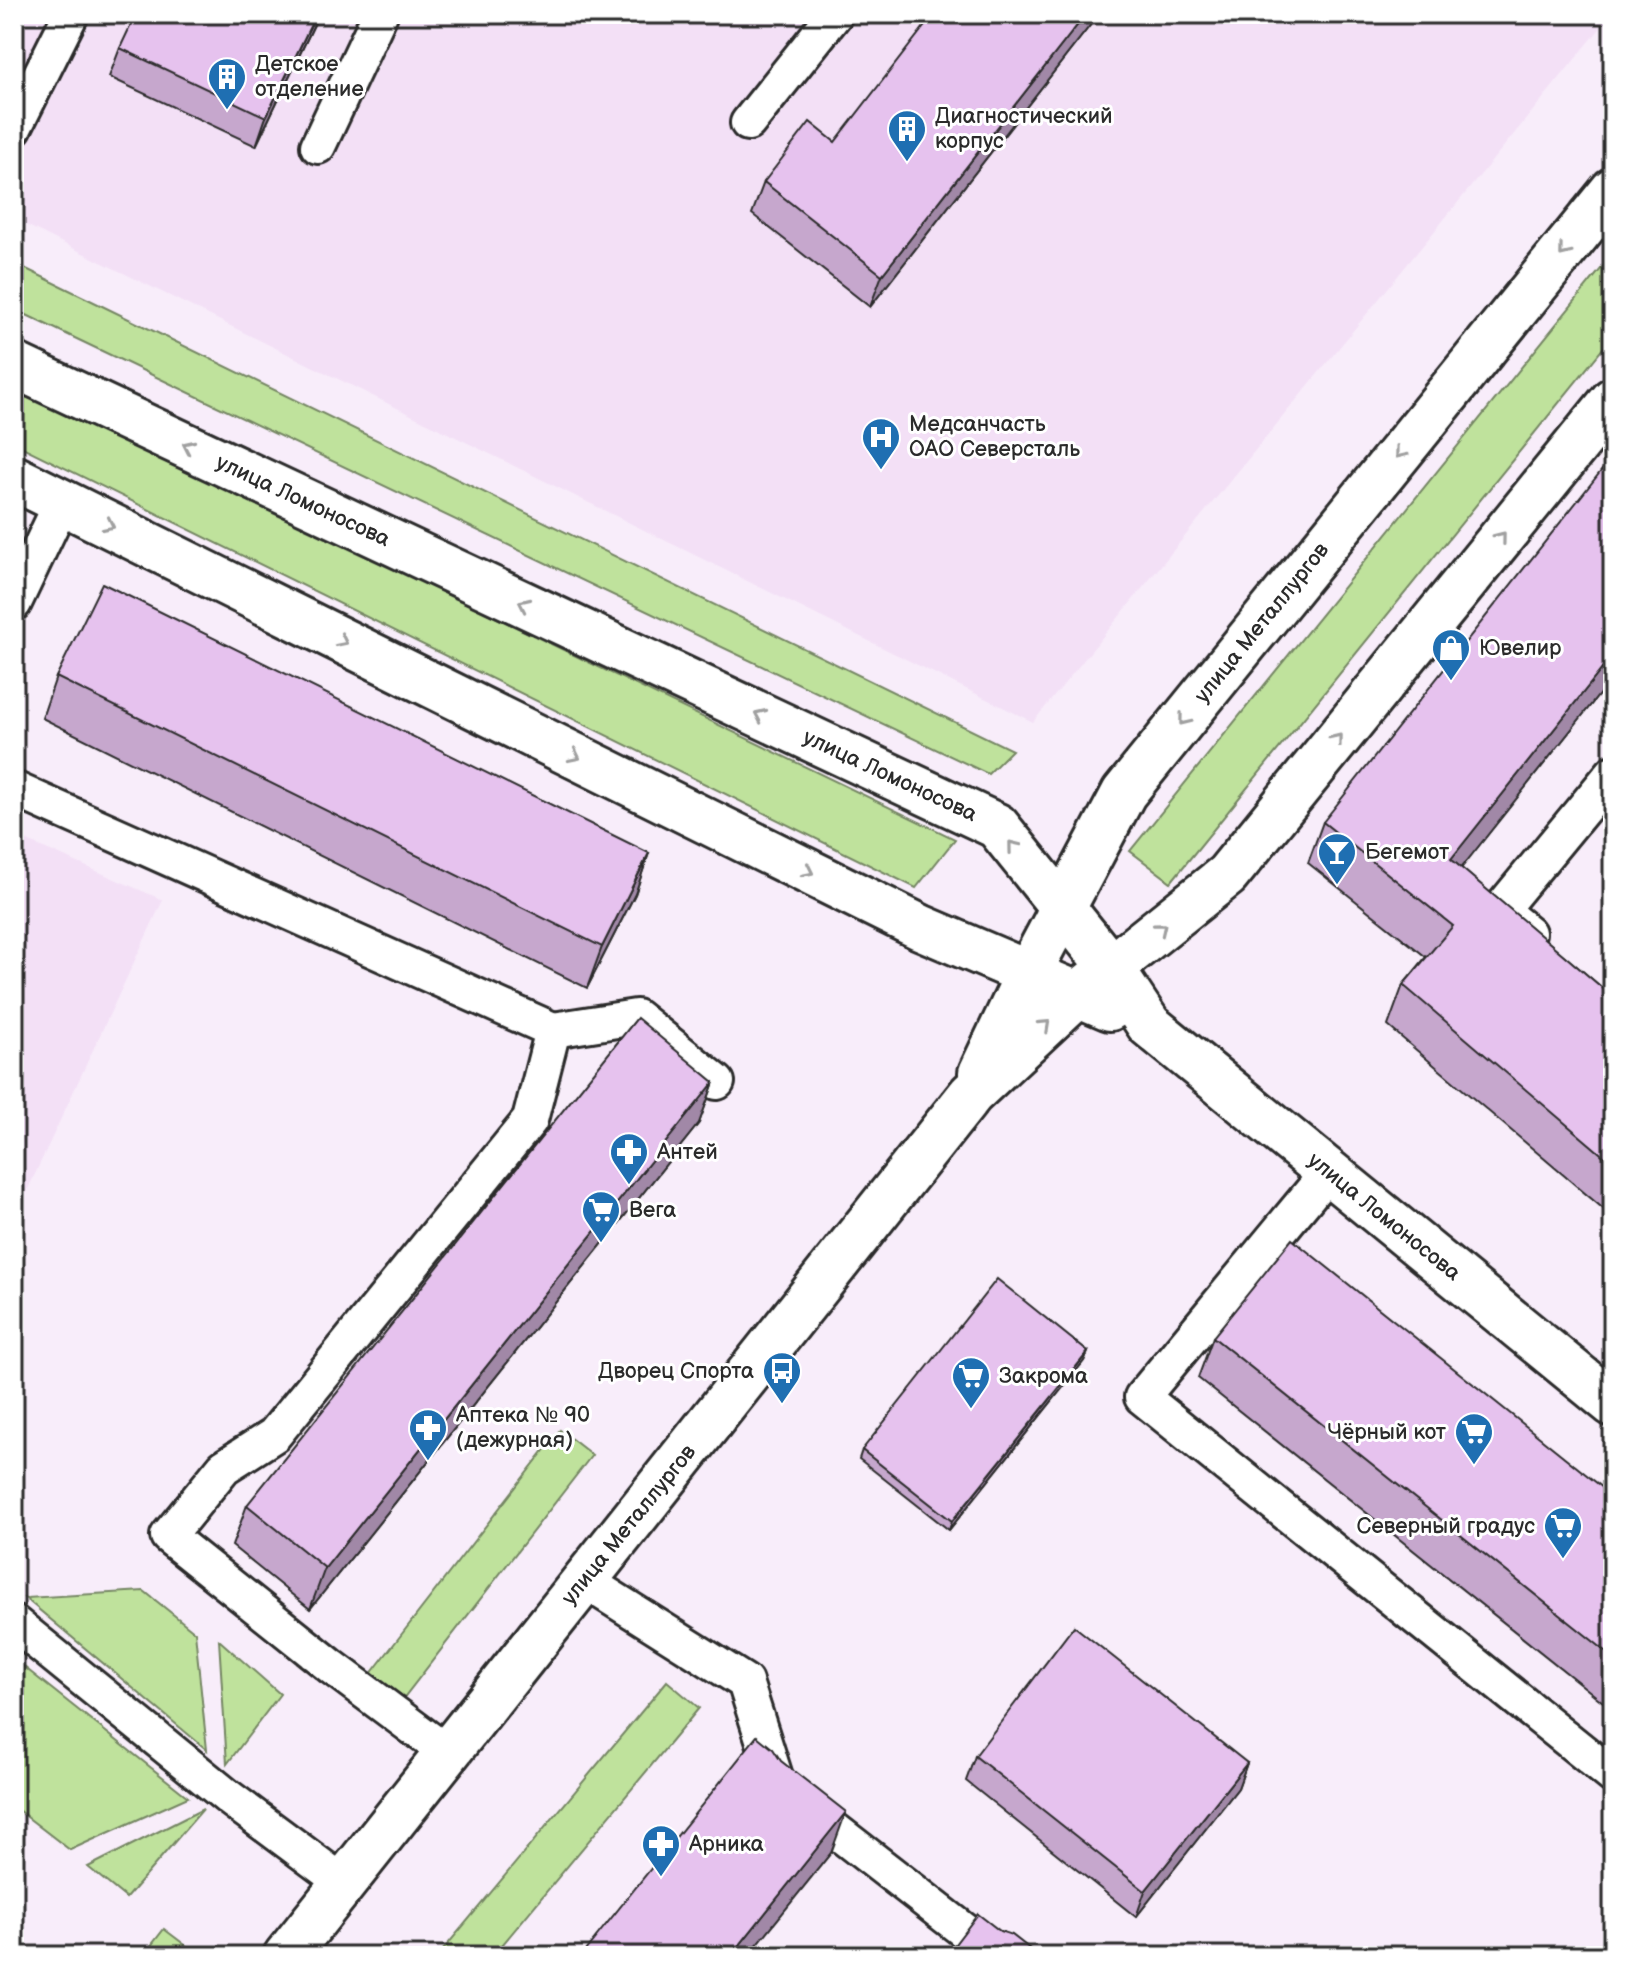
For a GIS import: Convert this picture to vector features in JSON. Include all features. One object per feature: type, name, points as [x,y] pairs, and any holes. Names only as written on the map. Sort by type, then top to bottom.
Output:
[{"type":"street","name":"улица Металлургов","points":[[971,1094],[1029,972],[1124,793],[1613,190]]},
{"type":"street","name":"улица Ломоносова","points":[[14,365],[997,826],[1063,906],[1095,981],[1613,1404]]},
{"type":"street","name":"улица Металлургов","points":[[286,1956],[971,1094],[1095,981],[1227,875],[1613,400]]},
{"type":"street","points":[[14,478],[920,927],[1029,972],[1095,981]]},
{"type":"lane","points":[[18,109],[71,14]]},
{"type":"lane","points":[[318,146],[380,14]]},
{"type":"lane","points":[[748,123],[835,14]]},
{"type":"lane","points":[[14,603],[62,502]]},
{"type":"lane","points":[[1556,955],[1500,910],[1613,773]]},
{"type":"lane","points":[[14,789],[553,1030],[636,1017],[717,1082]]},
{"type":"lane","points":[[446,1752],[332,1667],[168,1536],[224,1467],[274,1435],[530,1120],[553,1030]]},
{"type":"lane","points":[[1329,1171],[1142,1397],[1613,1776]]},
{"type":"lane","points":[[585,1581],[745,1682],[778,1786],[997,1956]]},
{"type":"lane","points":[[14,1623],[228,1797],[345,1884]]},
{"type":"shaded area","name":"Медсанчасть ОАО Северсталь","points":[[14,14],[1612,14],[1033,722],[14,219]]},
{"type":"shaded area","points":[[14,835],[163,900],[14,1219]]},
{"type":"green space","points":[[1613,254],[1613,336],[1171,882],[1130,851]]},
{"type":"green space","points":[[14,263],[1012,750],[988,774],[14,309]]},
{"type":"green space","points":[[14,385],[955,839],[916,888],[14,443]]},
{"type":"green space","points":[[560,1430],[592,1455],[402,1700],[370,1675]]},
{"type":"green space","points":[[144,1591],[195,1632],[207,1750],[25,1598]]},
{"type":"green space","points":[[219,1640],[280,1694],[227,1764]]},
{"type":"green space","points":[[14,1659],[188,1797],[70,1850],[14,1807]]},
{"type":"green space","points":[[667,1681],[699,1708],[493,1956],[438,1956]]},
{"type":"green space","points":[[203,1809],[126,1898],[88,1867]]},
{"type":"green space","points":[[164,1929],[193,1951],[189,1956],[143,1956]]},
{"type":"building","name":"Детское отделение","points":[[136,14],[316,14],[266,117],[120,48]]},
{"type":"building","name":"Диагностический корпус","points":[[934,14],[1086,14],[882,275],[764,182],[810,122],[835,142]]},
{"type":"building","points":[[1613,456],[1613,655],[1451,859],[1613,997],[1613,1164],[1403,985],[1453,926],[1323,822]]},
{"type":"building","points":[[102,583],[649,853],[602,947],[56,677]]},
{"type":"building","points":[[637,1018],[714,1082],[325,1568],[247,1505]]},
{"type":"building","points":[[1292,1239],[1613,1496],[1613,1657],[1213,1337]]},
{"type":"building","name":"Закрома","points":[[997,1279],[1088,1352],[952,1521],[862,1450]]},
{"type":"building","points":[[1074,1626],[1247,1763],[1145,1891],[975,1756]]},
{"type":"building","points":[[757,1736],[773,1749],[781,1761],[846,1812],[731,1956],[581,1956]]},
{"type":"building","points":[[978,1914],[1000,1931],[1012,1935],[1039,1956],[946,1956]]},
{"type":"place","name":"Детское отделение","points":[[227,111]]},
{"type":"place","name":"Диагностический корпус","points":[[907,163]]},
{"type":"place","name":"Медсанчасть ОАО Северсталь","points":[[881,471]]},
{"type":"place","name":"Ювелир","points":[[1451,682]]},
{"type":"place","name":"Бегемот","points":[[1337,886]]},
{"type":"place","name":"Антей","points":[[629,1186]]},
{"type":"place","name":"Вега","points":[[601,1244]]},
{"type":"place","name":"Дворец Спорта","points":[[782,1405]]},
{"type":"place","name":"Закрома","points":[[971,1410]]},
{"type":"place","name":"Аптека № 90 (дежурная)","points":[[428,1462]]},
{"type":"place","name":"Чёрный кот","points":[[1474,1466]]},
{"type":"place","name":"Северный градус","points":[[1563,1560]]},
{"type":"place","name":"Арника","points":[[661,1878]]}]
